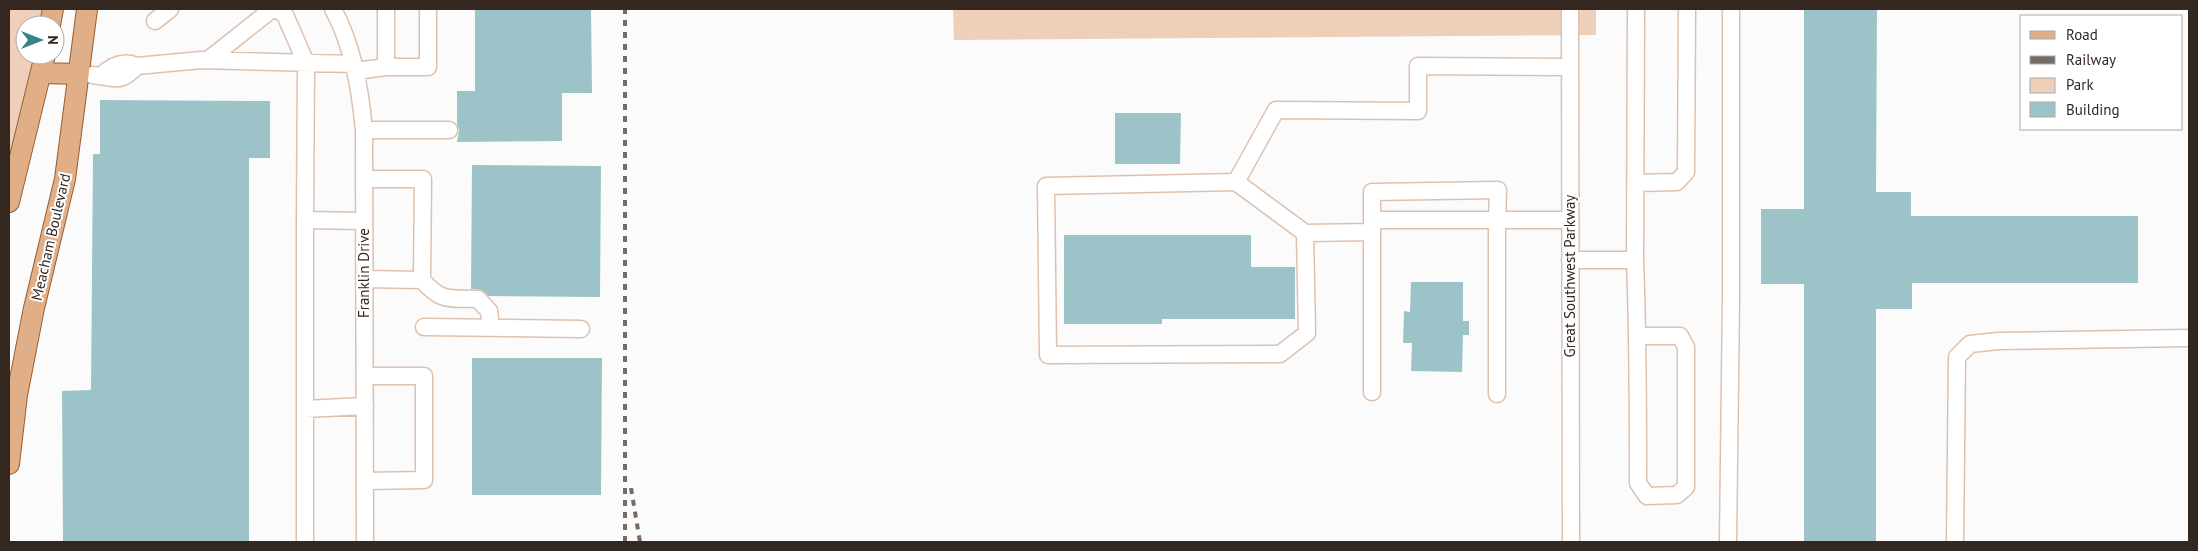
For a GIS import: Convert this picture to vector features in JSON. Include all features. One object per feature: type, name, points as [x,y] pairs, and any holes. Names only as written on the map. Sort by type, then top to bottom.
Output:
[{"type":"main road","name":"Meacham Boulevard","points":[[9,464],[17,395],[34,308],[65,179],[87,9]]},
{"type":"main road","points":[[9,202],[44,65]]},
{"type":"main road","points":[[48,65],[79,74]]},
{"type":"street","points":[[155,21],[170,9]]},
{"type":"street","name":"Franklin Drive","points":[[333,9],[339,20],[355,67],[361,95],[364,130],[365,542]]},
{"type":"street","points":[[386,9],[386,67]]},
{"type":"street","points":[[79,74],[101,76],[110,67],[128,62],[137,66],[208,60],[306,63],[355,67],[428,67],[428,9]]},
{"type":"street","name":"Great Southwest Parkway","points":[[1570,9],[1571,542]]},
{"type":"street","points":[[1636,9],[1635,260],[1638,336],[1638,483],[1647,496],[1677,496],[1686,487],[1686,347],[1680,336],[1638,336]]},
{"type":"street","points":[[1636,183],[1677,182],[1686,172],[1687,9]]},
{"type":"street","points":[[1728,542],[1732,298],[1732,9]]},
{"type":"street","points":[[208,60],[271,10],[278,10],[286,15],[306,63],[305,542]]},
{"type":"street","points":[[1236,182],[1276,110],[1418,111],[1418,66],[1570,67]]},
{"type":"street","points":[[364,130],[449,130]]},
{"type":"street","points":[[364,178],[423,178],[422,280],[430,289],[445,298],[478,299],[489,311],[490,328]]},
{"type":"street","points":[[1305,233],[1307,332],[1280,354],[1048,355],[1046,186],[1236,182],[1305,233],[1372,226],[1497,220],[1570,220]]},
{"type":"street","points":[[1372,392],[1372,192],[1498,190],[1497,394]]},
{"type":"street","points":[[305,220],[364,221]]},
{"type":"street","points":[[1570,260],[1635,260]]},
{"type":"street","points":[[364,279],[422,280]]},
{"type":"street","points":[[424,328],[581,329]]},
{"type":"street","points":[[1955,542],[1957,357],[1970,344],[1998,341],[2189,338]]},
{"type":"street","points":[[364,376],[424,376],[424,480],[365,481]]},
{"type":"street","points":[[305,409],[364,406]]},
{"type":"green space","points":[[9,9],[44,9],[43,15],[15,15],[15,65],[33,65],[9,172]]},
{"type":"green space","points":[[953,9],[1596,9],[1596,35],[954,40]]},
{"type":"building","points":[[475,9],[591,9],[592,93],[562,93],[562,141],[457,142],[459,130],[457,124],[457,91],[475,91]]},
{"type":"building","points":[[1804,9],[1877,9],[1876,192],[1911,192],[1911,216],[2138,216],[2138,283],[1912,283],[1912,309],[1876,309],[1876,542],[1804,542],[1804,284],[1761,284],[1761,209],[1804,209]]},
{"type":"building","points":[[100,100],[270,101],[270,158],[249,158],[249,542],[63,542],[62,391],[91,390],[93,154],[100,154]]},
{"type":"building","points":[[1115,113],[1181,113],[1180,164],[1115,164]]},
{"type":"building","points":[[472,165],[601,166],[600,297],[489,296],[482,290],[471,289]]},
{"type":"building","points":[[1064,235],[1251,235],[1251,267],[1295,267],[1295,319],[1162,319],[1162,324],[1064,324]]},
{"type":"building","points":[[1411,282],[1463,282],[1463,321],[1469,321],[1469,335],[1463,335],[1462,372],[1411,371],[1412,343],[1403,343],[1404,311],[1410,312]]},
{"type":"building","points":[[472,358],[602,358],[601,495],[472,495]]},
{"type":"railway","points":[[625,9],[625,542]]},
{"type":"railway","points":[[631,488],[640,542]]}]
